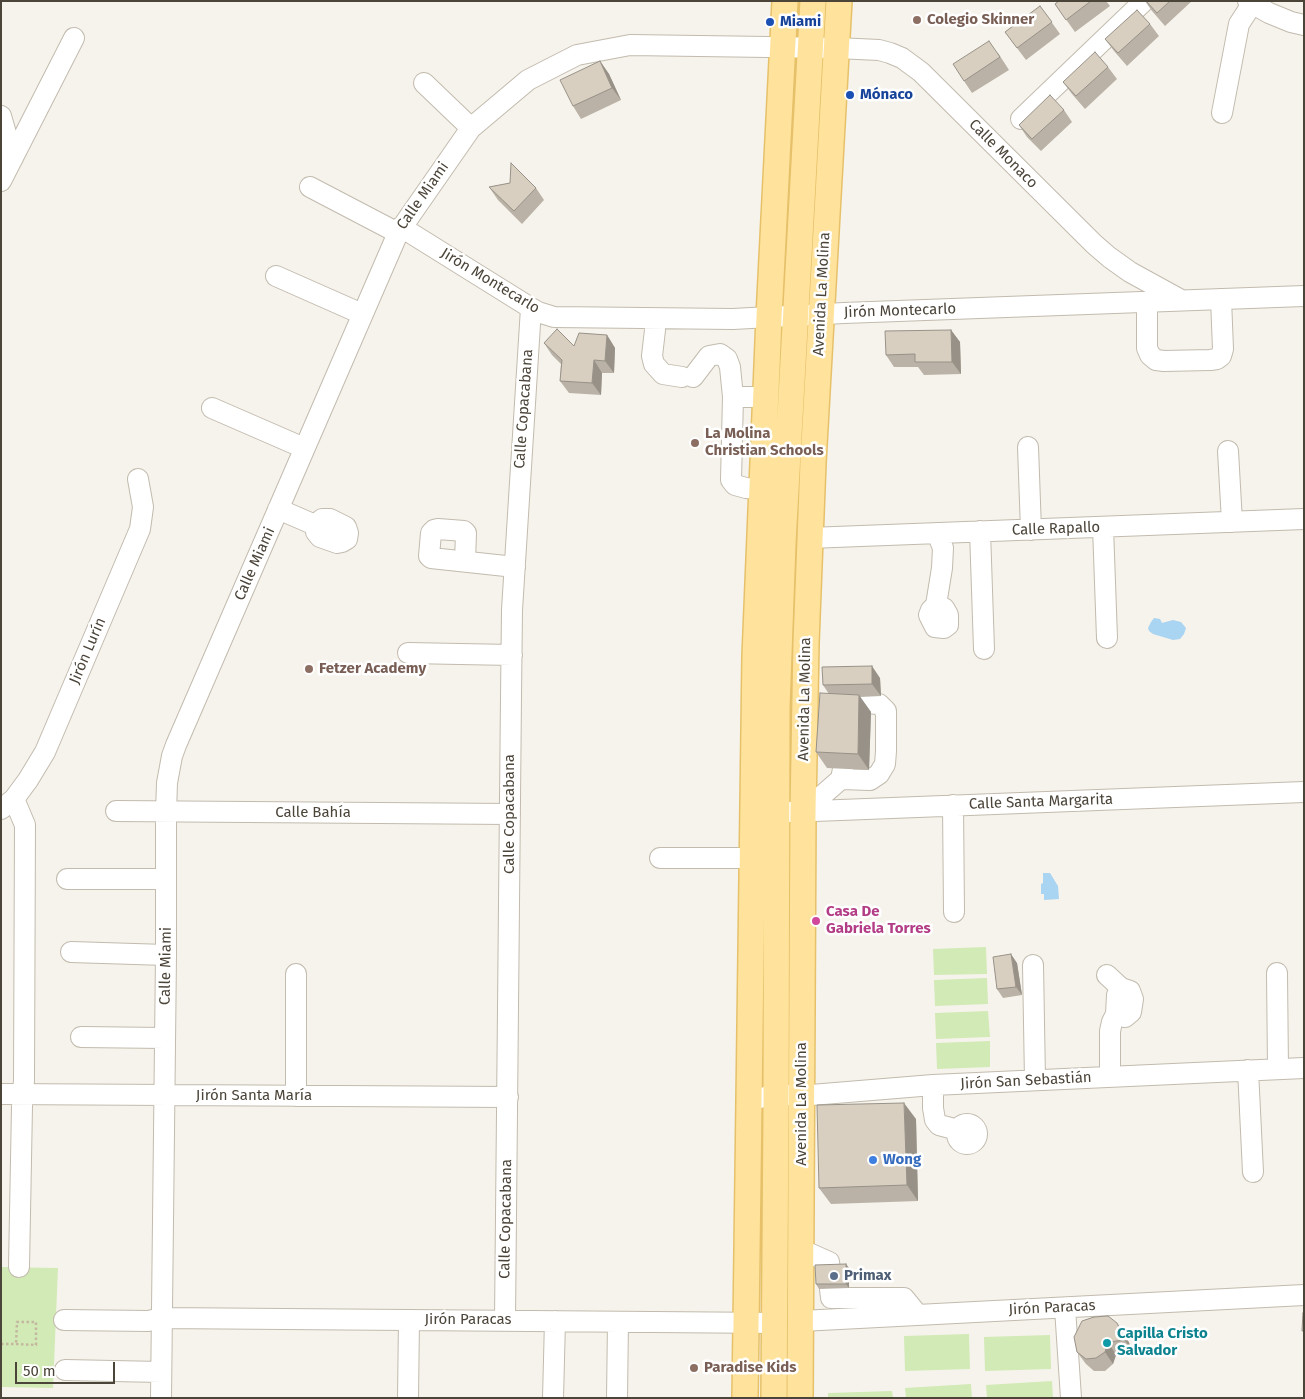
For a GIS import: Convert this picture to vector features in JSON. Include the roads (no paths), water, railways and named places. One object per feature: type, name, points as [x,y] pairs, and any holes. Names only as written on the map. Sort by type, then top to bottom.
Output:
[{"type":"main road","points":[[746,1398],[754,656],[785,1]]},
{"type":"main road","name":"Avenida La Molina","points":[[774,1393],[777,707],[782,543],[813,1]]},
{"type":"main road","name":"Avenida La Molina","points":[[800,1398],[821,1300],[802,1250],[803,812],[830,703],[809,538],[840,1]]},
{"type":"main road","points":[[776,1206],[802,1250]]},
{"type":"main road","points":[[774,1393],[821,1300]]},
{"type":"street","points":[[1021,119],[1144,1]]},
{"type":"street","points":[[1222,113],[1240,24],[1250,2],[1269,13],[1304,25]]},
{"type":"street","points":[[1,181],[74,38]]},
{"type":"street","name":"Calle Miami","points":[[160,1398],[166,812],[169,768],[176,744],[400,230],[471,128],[528,80],[577,55],[630,45],[810,48]]},
{"type":"street","name":"Calle Monaco","points":[[810,48],[878,50],[890,53],[912,64],[1094,244],[1130,272],[1181,300]]},
{"type":"street","points":[[424,83],[471,128]]},
{"type":"street","points":[[1,116],[13,158]]},
{"type":"street","name":"Jirón Montecarlo","points":[[310,187],[400,230],[538,312],[554,317],[733,319],[794,315],[1304,296]]},
{"type":"street","points":[[276,276],[362,314]]},
{"type":"street","points":[[1147,302],[1147,348],[1150,355],[1156,360],[1164,361],[1210,360],[1221,356],[1223,350],[1221,300]]},
{"type":"street","name":"Calle Copacabana","points":[[505,1320],[512,655],[515,567],[531,308]]},
{"type":"street","points":[[654,319],[655,330],[652,356],[654,364],[663,374],[687,377],[709,356],[720,354],[727,359],[730,367],[733,397],[731,480],[735,485],[762,489]]},
{"type":"street","points":[[733,397],[765,397]]},
{"type":"street","points":[[212,408],[304,448]]},
{"type":"street","points":[[1028,447],[1031,530]]},
{"type":"street","points":[[1228,451],[1232,522]]},
{"type":"street","name":"Jirón Lurín","points":[[8,804],[28,780],[45,752],[140,529],[144,508],[138,480]]},
{"type":"street","points":[[278,509],[315,525]]},
{"type":"street","name":"Calle Rapallo","points":[[809,538],[1304,519]]},
{"type":"street","points":[[1103,527],[1107,638]]},
{"type":"street","points":[[980,532],[984,649]]},
{"type":"street","points":[[936,605],[943,548],[937,533]]},
{"type":"street","points":[[465,561],[515,567]]},
{"type":"street","points":[[408,653],[512,655]]},
{"type":"street","points":[[803,812],[842,774],[870,780],[879,774],[884,764],[886,751],[886,711],[879,704],[830,703]]},
{"type":"street","name":"Calle Santa Margarita","points":[[777,812],[1304,792]]},
{"type":"street","points":[[8,804],[25,825],[24,1080],[19,1266]]},
{"type":"street","points":[[953,805],[954,912]]},
{"type":"street","name":"Calle Bahía","points":[[116,811],[510,814]]},
{"type":"street","points":[[660,858],[752,858]]},
{"type":"street","points":[[67,879],[166,879]]},
{"type":"street","points":[[71,952],[166,955]]},
{"type":"street","points":[[1033,964],[1036,1080]]},
{"type":"street","points":[[1276,973],[1278,1069]]},
{"type":"street","points":[[296,974],[296,1096]]},
{"type":"street","points":[[1110,1077],[1110,1031],[1112,1022],[1116,1014],[1125,1017],[1131,1012],[1133,999],[1130,990],[1114,981]]},
{"type":"street","points":[[81,1037],[165,1038]]},
{"type":"street","name":"Jirón San Sebastián","points":[[749,1100],[776,1095],[802,1095],[933,1085],[1304,1068]]},
{"type":"street","points":[[1248,1070],[1253,1172]]},
{"type":"street","points":[[933,1085],[935,1120],[939,1125],[958,1130]]},
{"type":"street","name":"Jirón Santa María","points":[[1,1094],[508,1097]]},
{"type":"street","points":[[802,1250],[829,1262],[830,1269]]},
{"type":"street","points":[[821,1300],[893,1284],[918,1315]]},
{"type":"street","name":"Jirón Paracas","points":[[821,1300],[918,1315],[1304,1295]]},
{"type":"street","points":[[1065,1308],[1071,1398]]},
{"type":"street","name":"Jirón Paracas","points":[[64,1320],[148,1320],[162,1318],[774,1323]]},
{"type":"street","points":[[408,1398],[409,1320]]},
{"type":"street","points":[[553,1398],[554,1321]]},
{"type":"street","points":[[617,1398],[618,1322]]},
{"type":"street","points":[[65,1370],[161,1372]]},
{"type":"water","points":[[1154,618],[1160,619],[1162,623],[1173,620],[1181,622],[1186,628],[1184,634],[1180,639],[1173,640],[1153,634],[1148,628]]},
{"type":"water","points":[[1043,873],[1050,873],[1058,886],[1059,899],[1044,900],[1044,894],[1041,894]]},
{"type":"place","name":"Colegio Skinner","points":[[917,20]]},
{"type":"place","name":"Miami","points":[[770,22]]},
{"type":"place","name":"Mónaco","points":[[850,95]]},
{"type":"place","name":"La Molina Christian Schools","points":[[695,443]]},
{"type":"place","name":"Fetzer Academy","points":[[309,669]]},
{"type":"place","name":"Casa De Gabriela Torres","points":[[816,921]]},
{"type":"place","name":"Wong","points":[[873,1160]]},
{"type":"place","name":"Primax","points":[[834,1276]]},
{"type":"place","name":"Capilla Cristo Salvador","points":[[1107,1343]]},
{"type":"place","name":"Paradise Kids","points":[[694,1368]]}]
